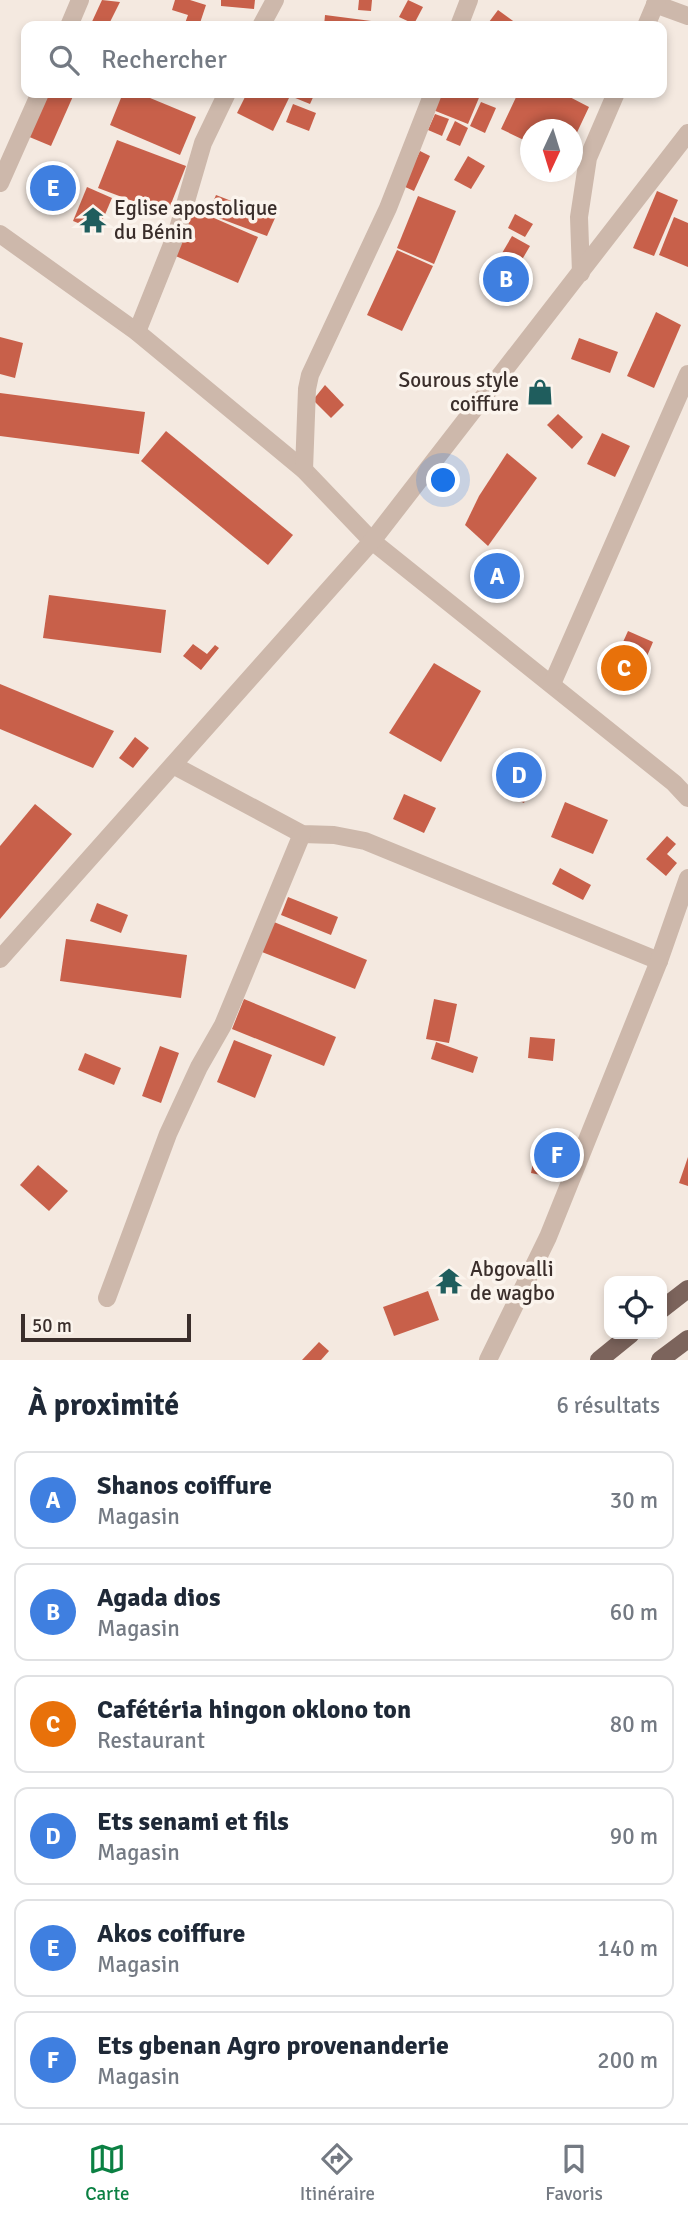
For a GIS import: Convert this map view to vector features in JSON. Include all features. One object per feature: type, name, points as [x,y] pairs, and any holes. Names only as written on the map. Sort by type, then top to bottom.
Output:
[{"type":"main road","points":[[667,1305],[688,1289]]},
{"type":"main road","points":[[600,1360],[625,1339]]},
{"type":"main road","points":[[660,1360],[688,1339]]},
{"type":"street","points":[[71,21],[80,0]]},
{"type":"street","points":[[264,21],[275,0]]},
{"type":"street","points":[[461,21],[469,0]]},
{"type":"street","points":[[648,21],[656,2],[688,16]]},
{"type":"street","points":[[0,183],[38,98]]},
{"type":"street","points":[[137,332],[177,232],[203,143],[225,98]]},
{"type":"street","points":[[304,470],[307,389],[310,376],[388,208],[431,98]]},
{"type":"street","points":[[581,273],[579,217],[588,158],[614,98]]},
{"type":"street","points":[[0,959],[372,541],[688,134]]},
{"type":"street","points":[[0,234],[137,332],[304,470],[372,541],[674,783],[688,798]]},
{"type":"street","points":[[552,684],[688,374]]},
{"type":"street","points":[[173,765],[302,834],[334,835],[365,841],[659,961]]},
{"type":"street","points":[[107,1298],[168,1134],[199,1067],[223,1025],[302,834]]},
{"type":"street","points":[[488,1360],[548,1237],[659,961],[688,878]]},
{"type":"building","points":[[102,0],[120,2],[110,21],[92,21]]},
{"type":"building","points":[[175,0],[190,0],[206,5],[201,21],[186,21],[188,15],[172,10]]},
{"type":"building","points":[[221,0],[255,0],[254,9],[221,6]]},
{"type":"building","points":[[359,0],[372,0],[371,11],[358,10]]},
{"type":"building","points":[[408,0],[423,7],[416,21],[399,17]]},
{"type":"building","points":[[498,10],[513,21],[490,21]]},
{"type":"building","points":[[325,15],[371,21],[324,21]]},
{"type":"building","points":[[45,98],[72,98],[51,146],[27,136]]},
{"type":"building","points":[[121,98],[150,98],[196,117],[180,155],[110,125]]},
{"type":"building","points":[[244,98],[289,98],[273,131],[237,113]]},
{"type":"building","points":[[295,98],[313,98],[310,104]]},
{"type":"building","points":[[438,98],[479,98],[468,124],[433,110]]},
{"type":"building","points":[[516,98],[572,98],[589,107],[583,120],[520,119],[520,138],[501,129]]},
{"type":"building","points":[[481,102],[496,108],[485,133],[470,126]]},
{"type":"building","points":[[293,104],[316,113],[309,131],[286,122]]},
{"type":"building","points":[[435,114],[449,119],[442,136],[428,130]]},
{"type":"building","points":[[455,121],[468,128],[460,146],[446,140]]},
{"type":"building","points":[[117,140],[186,166],[167,214],[98,188]]},
{"type":"building","points":[[420,151],[430,156],[414,191],[403,186]]},
{"type":"building","points":[[468,156],[485,166],[471,189],[454,180]]},
{"type":"building","points":[[87,187],[112,198],[98,231],[73,221]]},
{"type":"building","points":[[657,191],[678,200],[654,256],[633,248]]},
{"type":"building","points":[[216,195],[275,218],[267,236],[208,214]]},
{"type":"building","points":[[418,196],[456,211],[434,264],[397,248]]},
{"type":"building","points":[[191,208],[258,237],[238,283],[171,254]]},
{"type":"building","points":[[515,214],[533,224],[525,237],[508,228]]},
{"type":"building","points":[[674,217],[688,223],[688,267],[659,255]]},
{"type":"building","points":[[512,236],[530,246],[509,282],[491,272]]},
{"type":"building","points":[[397,250],[433,266],[402,331],[367,315]]},
{"type":"building","points":[[656,312],[681,325],[654,388],[627,376]]},
{"type":"building","points":[[0,337],[23,343],[15,378],[0,374]]},
{"type":"building","points":[[579,338],[618,352],[610,373],[571,359]]},
{"type":"building","points":[[325,385],[344,405],[331,418],[313,400]]},
{"type":"building","points":[[0,393],[145,412],[139,454],[0,436]]},
{"type":"building","points":[[558,414],[583,437],[572,449],[547,425]]},
{"type":"building","points":[[166,431],[293,535],[268,565],[141,461]]},
{"type":"building","points":[[602,433],[630,446],[615,477],[587,464]]},
{"type":"building","points":[[507,453],[537,478],[488,546],[465,525],[479,496]]},
{"type":"building","points":[[494,563],[512,576],[500,593],[482,580]]},
{"type":"building","points":[[49,595],[166,610],[161,653],[43,638]]},
{"type":"building","points":[[628,631],[653,642],[636,682],[610,671]]},
{"type":"building","points":[[193,644],[207,654],[215,645],[219,648],[201,670],[183,656]]},
{"type":"building","points":[[434,663],[481,691],[441,762],[389,733]]},
{"type":"building","points":[[0,684],[114,731],[93,768],[0,729]]},
{"type":"building","points":[[135,737],[149,748],[133,768],[119,758]]},
{"type":"building","points":[[512,769],[534,779],[524,803],[501,793]]},
{"type":"building","points":[[404,794],[436,808],[424,833],[393,819]]},
{"type":"building","points":[[565,802],[608,820],[593,854],[551,837]]},
{"type":"building","points":[[35,804],[72,834],[0,919],[0,846]]},
{"type":"building","points":[[667,836],[676,844],[667,854],[677,863],[666,876],[646,859]]},
{"type":"building","points":[[560,868],[591,885],[583,900],[552,884]]},
{"type":"building","points":[[288,897],[338,917],[331,935],[281,915]]},
{"type":"building","points":[[97,903],[128,915],[121,933],[90,921]]},
{"type":"building","points":[[274,922],[367,960],[355,989],[262,952]]},
{"type":"building","points":[[66,939],[187,955],[181,998],[60,981]]},
{"type":"building","points":[[244,999],[336,1037],[324,1066],[232,1029]]},
{"type":"building","points":[[434,999],[457,1004],[449,1043],[426,1039]]},
{"type":"building","points":[[530,1037],[555,1039],[553,1061],[528,1058]]},
{"type":"building","points":[[234,1040],[272,1055],[255,1098],[217,1082]]},
{"type":"building","points":[[436,1042],[478,1057],[473,1073],[431,1059]]},
{"type":"building","points":[[160,1046],[179,1053],[161,1103],[142,1096]]},
{"type":"building","points":[[85,1053],[121,1068],[114,1085],[78,1070]]},
{"type":"building","points":[[688,1157],[688,1186],[679,1183]]},
{"type":"building","points":[[533,1162],[552,1166],[550,1177],[531,1173]]},
{"type":"building","points":[[38,1165],[68,1191],[49,1211],[20,1185]]},
{"type":"building","points":[[428,1291],[439,1320],[394,1336],[383,1307]]},
{"type":"building","points":[[319,1342],[329,1351],[321,1360],[302,1360]]},
{"type":"place","name":"Akos coiffure","points":[[53,188]]},
{"type":"place","name":"Eglise apostolique du Bénin","points":[[93,220]]},
{"type":"place","name":"Agada dios","points":[[506,279]]},
{"type":"place","name":"Sourous style coiffure","points":[[540,392]]},
{"type":"place","name":"Shanos coiffure","points":[[497,576]]},
{"type":"place","name":"Cafétéria hingon oklono ton","points":[[624,668]]},
{"type":"place","name":"Ets senami et fils","points":[[519,775]]},
{"type":"place","name":"Ets gbenan Agro provenanderie","points":[[557,1155]]},
{"type":"place","name":"Abgovalli de wagbo","points":[[449,1281]]}]
